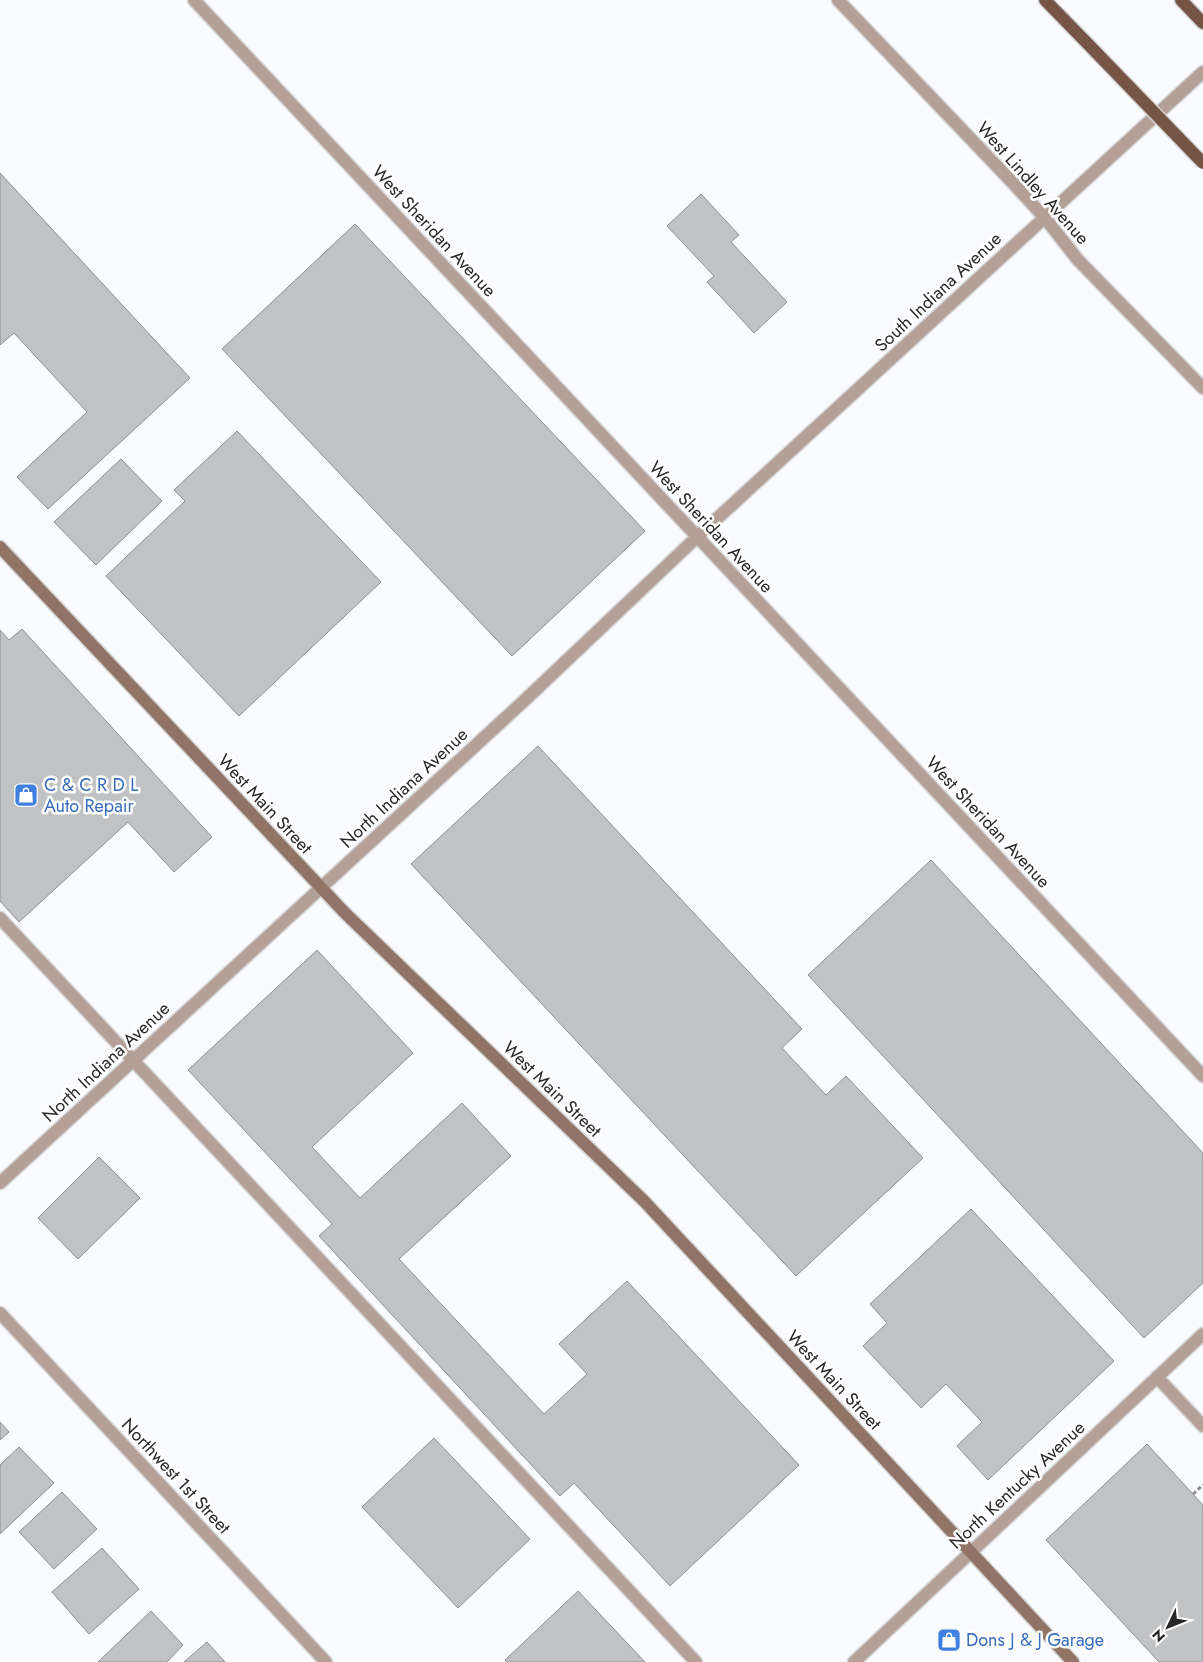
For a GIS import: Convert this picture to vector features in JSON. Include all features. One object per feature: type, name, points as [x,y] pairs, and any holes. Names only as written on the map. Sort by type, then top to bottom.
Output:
[{"type":"main road","points":[[1045,0],[1203,163]]},
{"type":"main road","points":[[1181,0],[1203,23]]},
{"type":"main road","name":"West Main Street","points":[[0,547],[321,889],[644,1201],[1073,1662]]},
{"type":"street","name":"West Sheridan Avenue","points":[[194,0],[1203,1076]]},
{"type":"street","name":"West Lindley Avenue","points":[[838,0],[1045,218],[1078,260],[1203,388]]},
{"type":"street","name":"South Indiana Avenue","points":[[697,537],[1203,72]]},
{"type":"street","name":"North Indiana Avenue","points":[[0,1184],[526,699],[697,537]]},
{"type":"street","points":[[0,918],[696,1662]]},
{"type":"street","name":"Northwest 1st Street","points":[[0,1313],[326,1662]]},
{"type":"street","name":"North Kentucky Avenue","points":[[854,1662],[1203,1334]]},
{"type":"street","points":[[1157,1377],[1203,1426]]},
{"type":"path","points":[[1193,1494],[1203,1485]]},
{"type":"building","points":[[0,173],[190,378],[48,509],[17,477],[87,412],[14,333],[0,345]]},
{"type":"building","points":[[701,194],[739,235],[731,242],[787,302],[754,333],[707,282],[714,276],[667,226]]},
{"type":"building","points":[[355,224],[645,531],[512,656],[222,349]]},
{"type":"building","points":[[237,431],[381,582],[239,716],[106,576],[185,501],[174,490]]},
{"type":"building","points":[[121,459],[162,501],[96,565],[54,522]]},
{"type":"building","points":[[22,629],[212,837],[174,872],[128,822],[19,922],[0,901],[0,630],[9,640]]},
{"type":"building","points":[[538,746],[802,1029],[782,1048],[826,1095],[846,1076],[923,1158],[796,1276],[411,864]]},
{"type":"building","points":[[931,860],[1203,1153],[1203,1283],[1144,1338],[808,975]]},
{"type":"building","points":[[317,950],[413,1053],[312,1147],[360,1198],[462,1103],[511,1156],[399,1259],[544,1414],[587,1374],[559,1344],[627,1281],[799,1465],[670,1586],[574,1483],[560,1496],[319,1236],[332,1224],[188,1070]]},
{"type":"building","points":[[99,1157],[140,1198],[78,1259],[38,1218]]},
{"type":"building","points":[[971,1209],[1114,1361],[988,1480],[957,1446],[982,1422],[946,1384],[921,1408],[863,1346],[887,1323],[870,1304]]},
{"type":"building","points":[[0,1422],[9,1432],[0,1440]]},
{"type":"building","points":[[434,1438],[530,1539],[458,1608],[362,1507]]},
{"type":"building","points":[[1147,1444],[1203,1505],[1203,1662],[1159,1662],[1046,1540]]},
{"type":"building","points":[[19,1447],[54,1483],[0,1534],[0,1465]]},
{"type":"building","points":[[62,1492],[97,1529],[54,1569],[19,1532]]},
{"type":"building","points":[[102,1548],[139,1589],[89,1634],[52,1592]]},
{"type":"building","points":[[578,1591],[645,1662],[507,1662],[505,1660]]},
{"type":"building","points":[[151,1611],[183,1645],[167,1662],[98,1662]]},
{"type":"building","points":[[207,1642],[225,1662],[184,1662]]},
{"type":"place","name":"C & C R D L Auto Repair","points":[[26,795]]},
{"type":"place","name":"Dons J & J Garage","points":[[949,1640]]}]
